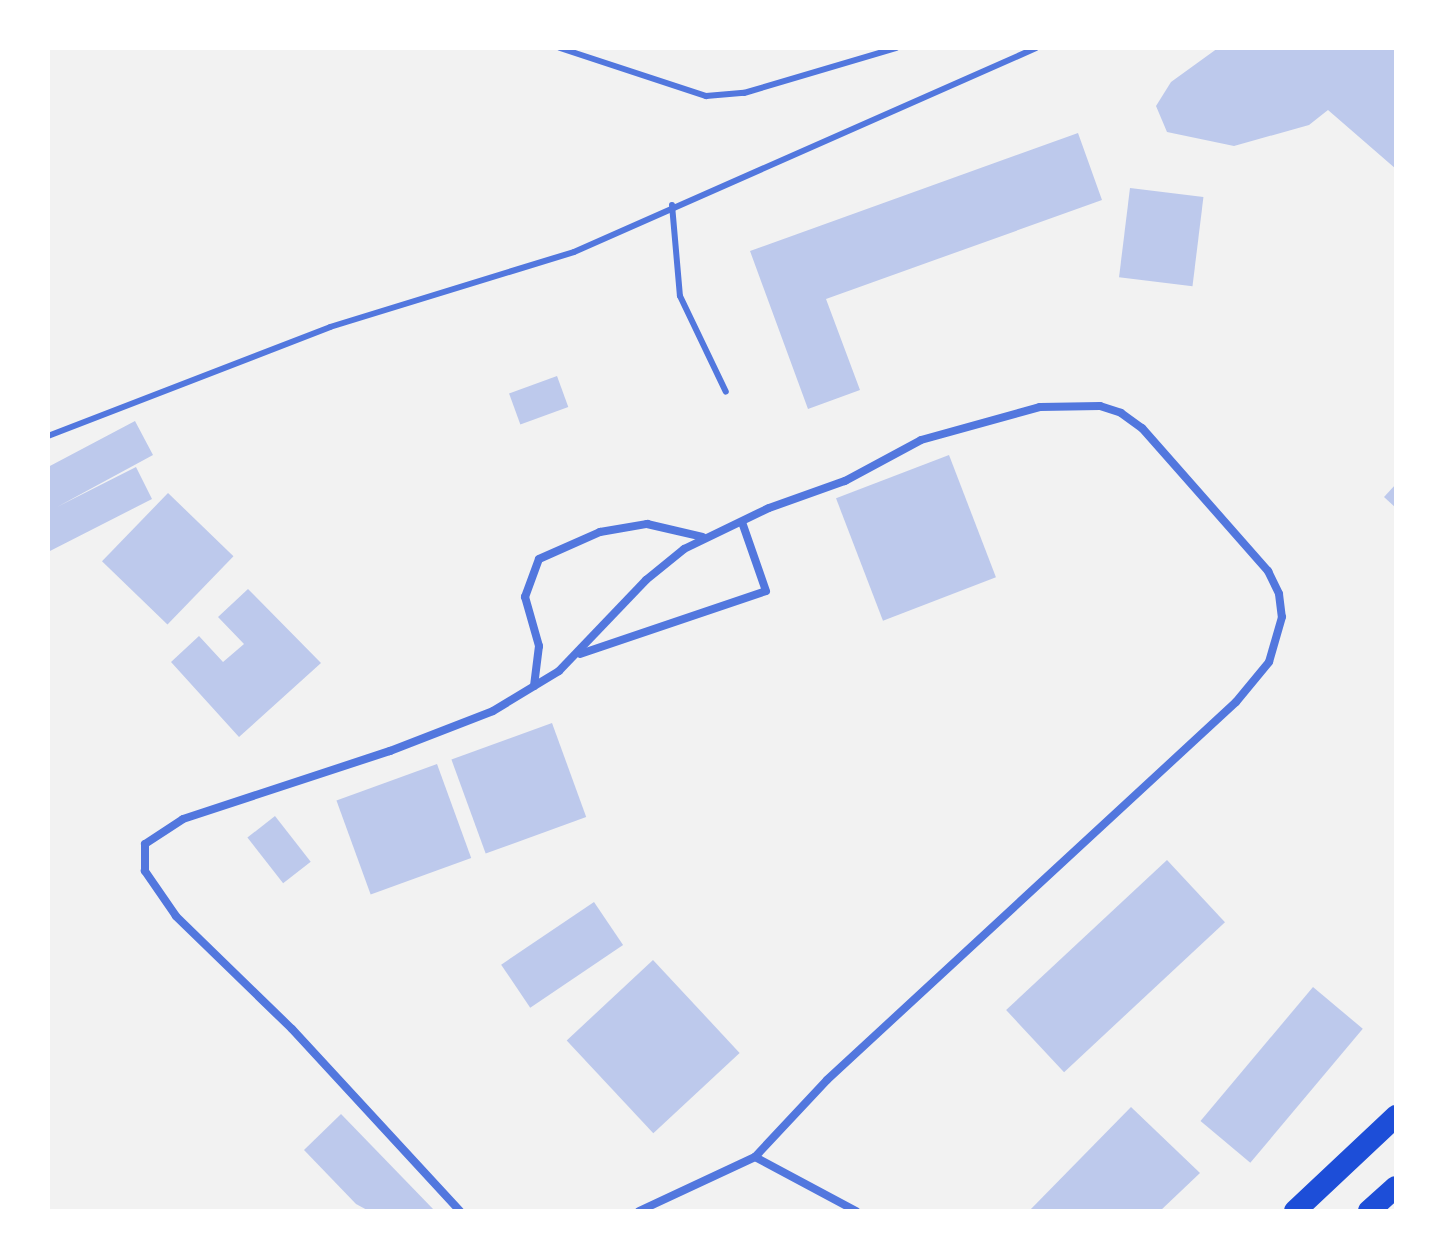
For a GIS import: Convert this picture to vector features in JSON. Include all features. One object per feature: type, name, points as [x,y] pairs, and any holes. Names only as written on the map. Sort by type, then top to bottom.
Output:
[{"type":"highway","points":[[1295,1211],[1396,1116]]},
{"type":"highway","points":[[1369,1211],[1396,1187]]},
{"type":"street","points":[[460,1211],[292,1029],[176,916],[153,889],[142,858],[145,844],[169,824],[390,751],[493,711],[576,656],[646,580],[703,537],[845,481],[921,440],[1040,407],[1100,406],[1142,428],[1268,571],[1279,594],[1282,617],[1269,662],[1236,702],[827,1080],[755,1157],[639,1211]]},
{"type":"street","points":[[576,656],[766,591],[742,522]]},
{"type":"street","points":[[534,686],[539,646],[525,597],[539,559],[600,532],[647,524],[703,537]]},
{"type":"street","points":[[755,1157],[856,1211]]},
{"type":"lane","points":[[560,48],[706,96],[744,93],[896,48]]},
{"type":"lane","points":[[48,436],[330,327],[574,252],[672,205],[952,89],[1036,48]]},
{"type":"lane","points":[[672,205],[680,296],[726,392]]},
{"type":"building","points":[[1218,48],[1396,48],[1396,169],[1328,110],[1309,125],[1234,146],[1167,132],[1156,106],[1171,82]]},
{"type":"building","points":[[1078,133],[1102,200],[826,299],[860,390],[808,409],[750,251]]},
{"type":"building","points":[[1130,188],[1203,197],[1192,286],[1119,277]]},
{"type":"building","points":[[557,376],[568,407],[520,424],[509,393]]},
{"type":"building","points":[[135,421],[153,455],[57,507],[136,467],[152,499],[48,552],[48,467]]},
{"type":"building","points":[[949,455],[996,577],[883,621],[836,498]]},
{"type":"building","points":[[1396,484],[1396,508],[1384,497]]},
{"type":"building","points":[[168,493],[233,556],[167,625],[102,561]]},
{"type":"building","points":[[248,589],[321,663],[239,737],[171,662],[199,636],[223,662],[244,644],[218,617]]},
{"type":"building","points":[[552,723],[586,817],[486,854],[451,760]]},
{"type":"building","points":[[437,764],[471,858],[371,895],[336,801]]},
{"type":"building","points":[[275,816],[311,862],[283,883],[247,838]]},
{"type":"building","points":[[1167,860],[1225,922],[1064,1072],[1006,1010]]},
{"type":"building","points":[[594,902],[623,945],[530,1008],[501,965]]},
{"type":"building","points":[[653,960],[740,1053],[653,1133],[567,1040]]},
{"type":"building","points":[[1313,987],[1363,1029],[1250,1163],[1201,1121]]},
{"type":"building","points":[[1131,1107],[1200,1173],[1160,1211],[1029,1211]]},
{"type":"building","points":[[341,1114],[435,1211],[369,1211],[356,1204],[304,1150]]}]
